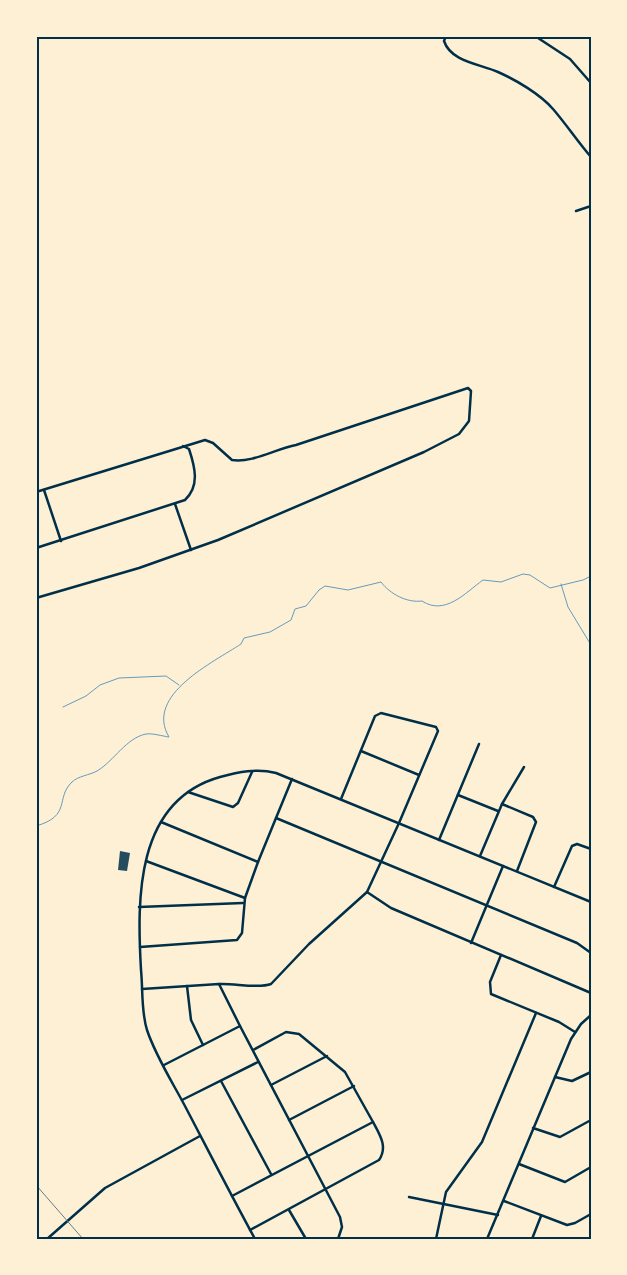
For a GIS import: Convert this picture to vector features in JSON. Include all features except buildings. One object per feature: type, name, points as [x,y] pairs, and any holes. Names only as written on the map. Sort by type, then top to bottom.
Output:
[{"type":"street","points":[[446,36],[444,41],[447,50],[498,72],[520,84],[551,107],[591,158]]},
{"type":"street","points":[[535,36],[570,59],[591,82]]},
{"type":"street","points":[[576,211],[591,206]]},
{"type":"street","points":[[36,492],[205,440],[213,443],[232,460],[249,460],[277,448],[296,445],[468,388],[471,391],[469,420],[458,434],[424,452],[191,550],[139,568],[36,598]]},
{"type":"street","points":[[36,548],[185,500],[194,488],[195,474],[189,449],[182,446]]},
{"type":"street","points":[[44,490],[62,541]]},
{"type":"street","points":[[175,504],[191,550]]},
{"type":"street","points":[[142,989],[238,983],[263,986],[271,984],[315,938],[367,892],[382,863],[438,731],[436,727],[381,713],[375,716],[342,799]]},
{"type":"street","points":[[439,840],[479,744]]},
{"type":"street","points":[[361,751],[419,775]]},
{"type":"street","points":[[480,856],[498,811],[524,767]]},
{"type":"street","points":[[188,792],[233,807],[238,803],[253,771]]},
{"type":"street","points":[[254,1239],[164,1065],[146,1024],[142,989],[139,907],[146,860],[151,840],[161,822],[188,792],[215,778],[253,771],[269,771],[342,799],[591,902]]},
{"type":"street","points":[[140,947],[237,940],[242,933],[244,898],[292,779]]},
{"type":"street","points":[[458,795],[498,811]]},
{"type":"street","points":[[502,804],[533,817],[536,822],[516,872]]},
{"type":"street","points":[[276,818],[577,943],[591,954]]},
{"type":"street","points":[[161,822],[258,862]]},
{"type":"street","points":[[554,887],[572,846],[577,844],[591,850]]},
{"type":"street","points":[[146,860],[244,898]]},
{"type":"street","points":[[471,943],[503,866]]},
{"type":"street","points":[[367,892],[391,908],[500,956],[591,993]]},
{"type":"street","points":[[139,907],[243,903]]},
{"type":"street","points":[[500,956],[490,982],[491,994],[575,1032]]},
{"type":"street","points":[[218,984],[341,1221],[338,1239]]},
{"type":"street","points":[[187,986],[191,1020],[203,1045]]},
{"type":"street","points":[[436,1239],[442,1203],[449,1188],[482,1142],[536,1014]]},
{"type":"street","points":[[487,1239],[554,1076],[575,1032],[591,1015]]},
{"type":"street","points":[[164,1065],[240,1026]]},
{"type":"street","points":[[250,1230],[375,1163],[384,1152],[382,1141],[373,1122],[345,1072],[299,1034],[290,1031],[282,1033],[253,1050]]},
{"type":"street","points":[[271,1085],[327,1056]]},
{"type":"street","points":[[182,1100],[259,1061]]},
{"type":"street","points":[[554,1076],[572,1081],[591,1072]]},
{"type":"street","points":[[221,1080],[271,1175]]},
{"type":"street","points":[[289,1120],[354,1086]]},
{"type":"street","points":[[534,1128],[560,1137],[591,1120]]},
{"type":"street","points":[[232,1196],[373,1122]]},
{"type":"street","points":[[46,1239],[105,1188],[200,1136]]},
{"type":"street","points":[[518,1164],[565,1182],[591,1167]]},
{"type":"street","points":[[409,1197],[498,1215]]},
{"type":"street","points":[[504,1201],[541,1216],[571,1225],[591,1214]]},
{"type":"street","points":[[289,1210],[306,1239]]},
{"type":"street","points":[[532,1239],[541,1216]]},
{"type":"waterway","points":[[36,826],[47,822],[59,812],[64,794],[72,782],[103,767],[132,740],[146,734],[169,737],[164,722],[166,707],[185,682],[200,670],[241,644],[244,638],[270,632],[291,620],[295,609],[306,606],[319,590],[325,586],[348,590],[381,582],[399,597],[439,606],[454,601],[483,580],[501,582],[523,574],[530,575],[550,588],[583,580],[591,576]]},
{"type":"waterway","points":[[561,584],[568,607],[591,645]]},
{"type":"waterway","points":[[63,707],[86,696],[100,685],[119,678],[166,676],[179,685]]},
{"type":"railway","points":[[36,1185],[83,1239]]}]
